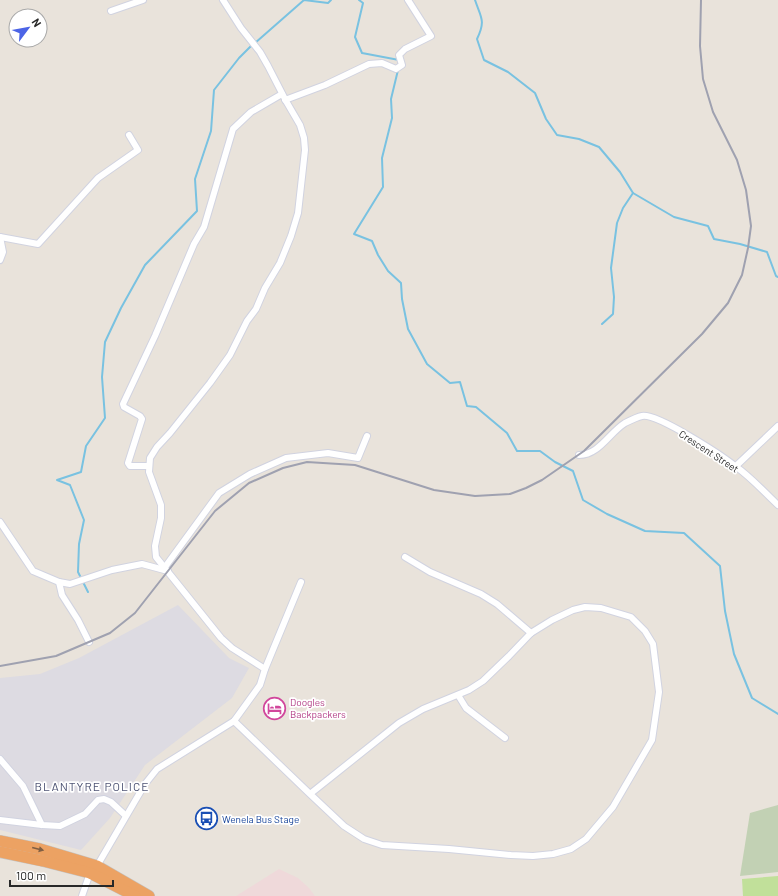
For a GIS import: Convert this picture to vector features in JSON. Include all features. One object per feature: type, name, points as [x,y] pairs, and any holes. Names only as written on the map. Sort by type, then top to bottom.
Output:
[{"type":"highway","points":[[0,841],[40,849],[93,870],[149,896]]},
{"type":"highway","points":[[0,852],[93,870],[135,896]]},
{"type":"street","points":[[111,11],[143,0]]},
{"type":"street","points":[[223,0],[241,28],[262,56],[300,126],[304,138],[305,150],[298,214],[280,263],[265,288],[256,309],[247,321],[230,355],[194,404],[150,458],[149,472],[161,505],[161,518],[155,546],[156,557],[221,638],[232,648],[265,669]]},
{"type":"street","points":[[149,466],[130,466],[128,464],[142,419],[140,416],[124,407],[123,404],[155,336],[194,244],[204,227],[233,129],[251,112],[284,97],[325,85],[369,64],[382,63],[396,69],[402,65],[399,55],[404,49],[431,36],[408,0]]},
{"type":"street","points":[[0,260],[3,252],[0,237],[38,244],[98,178],[138,150],[128,135]]},
{"type":"street","name":"Crescent Street","points":[[578,454],[586,455],[600,446],[625,423],[642,416],[655,418],[736,466],[778,505]]},
{"type":"street","points":[[736,466],[778,426]]},
{"type":"street","points":[[166,569],[220,493],[250,474],[286,458],[328,453],[358,458],[367,436]]},
{"type":"street","points":[[0,522],[34,571],[59,582],[70,584],[112,570],[142,564],[166,569]]},
{"type":"street","points":[[405,557],[430,572],[481,594],[497,604],[531,633]]},
{"type":"street","points":[[59,582],[62,595],[78,620],[89,642]]},
{"type":"street","points":[[82,896],[93,870],[125,815],[145,784],[157,769],[234,721],[260,685],[265,669],[301,582]]},
{"type":"street","points":[[234,721],[310,794],[344,826],[364,839],[382,845],[533,856],[553,854],[571,849],[586,839],[613,807],[652,740],[659,692],[653,644],[645,630],[631,618],[601,608],[585,607],[573,610],[552,620],[531,633],[483,681],[469,690],[422,709],[399,723],[310,794]]},
{"type":"street","points":[[458,695],[466,708],[505,738]]},
{"type":"street","points":[[0,759],[23,786],[42,825]]},
{"type":"street","points":[[0,820],[60,826],[85,814],[98,800],[104,799],[111,802],[125,815]]},
{"type":"shaded area","points":[[178,605],[229,658],[249,668],[232,698],[145,765],[110,818],[81,850],[0,830],[0,678],[40,674],[79,658]]},
{"type":"shaded area","points":[[279,869],[298,878],[315,896],[236,896]]},
{"type":"green space","points":[[778,805],[778,872],[740,876],[750,813]]},
{"type":"green space","points":[[778,876],[778,896],[743,896],[742,879]]},
{"type":"waterway","points":[[255,43],[304,0],[328,3],[331,0]]},
{"type":"waterway","points":[[359,0],[363,3],[355,37],[362,53],[399,60]]},
{"type":"waterway","points":[[475,0],[482,19],[480,33],[477,39],[484,60],[508,72],[535,93],[546,119],[557,135],[579,139],[599,147],[620,172],[633,193],[674,217],[708,226],[714,239],[740,244],[767,252],[776,276],[778,277]]},
{"type":"waterway","points":[[88,592],[78,572],[79,544],[84,520],[70,485],[57,480],[81,472],[86,446],[105,418],[102,377],[105,342],[121,308],[145,265],[197,211],[195,179],[211,131],[214,90],[239,58],[252,45]]},
{"type":"waterway","points":[[398,70],[391,99],[392,118],[382,158],[383,187],[354,234],[372,241],[378,255],[388,271],[401,283],[402,299],[408,329],[427,364],[450,383],[460,382],[467,406],[476,407],[507,433],[517,451],[540,451],[555,462],[573,471],[583,500],[607,514],[645,531],[684,533],[720,566],[725,611],[734,654],[752,698],[778,714]]},
{"type":"waterway","points":[[602,324],[613,314],[614,297],[611,268],[617,223],[623,208],[633,193]]},
{"type":"railway","points":[[0,666],[56,656],[110,633],[135,613],[215,511],[249,483],[283,468],[307,462],[355,465],[434,490],[475,496],[510,494],[526,488],[542,480],[584,451],[702,334],[728,303],[742,275],[751,226],[746,190],[737,160],[713,112],[703,79],[700,46],[701,0]]},
{"type":"place","name":"Doogles Backpackers","points":[[274,708]]},
{"type":"place","name":"Wenela Bus Stage","points":[[206,819]]},
{"type":"district","name":"BLANTYRE POLICE","points":[[92,786]]}]
